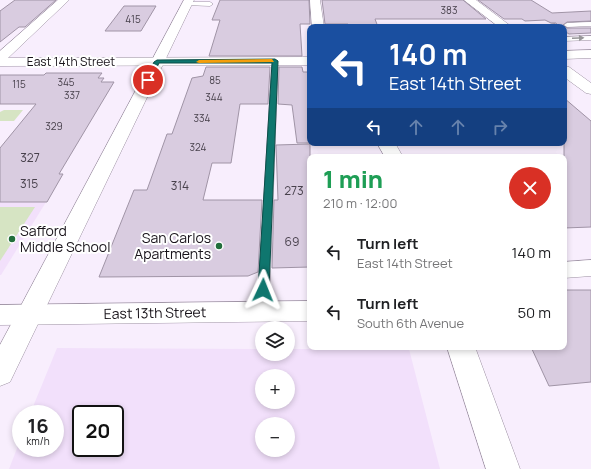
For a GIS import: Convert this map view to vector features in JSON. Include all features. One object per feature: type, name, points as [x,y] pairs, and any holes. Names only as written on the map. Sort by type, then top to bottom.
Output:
[{"type":"street","points":[[0,58],[64,0]]},
{"type":"street","points":[[315,0],[318,24]]},
{"type":"street","points":[[469,0],[502,24]]},
{"type":"street","points":[[0,374],[188,2]]},
{"type":"street","points":[[567,55],[591,54]]},
{"type":"street","name":"East 14th Street","points":[[0,62],[307,61]]},
{"type":"street","points":[[567,72],[591,90]]},
{"type":"street","points":[[567,270],[591,268]]},
{"type":"street","name":"East 13th Street","points":[[0,315],[307,311]]},
{"type":"street","points":[[462,350],[503,469]]},
{"type":"lane","points":[[188,2],[210,4]]},
{"type":"lane","points":[[567,25],[591,24]]},
{"type":"lane","points":[[567,39],[591,38]]},
{"type":"lane","points":[[263,311],[275,61]]},
{"type":"shaded area","name":"Safford Middle School","points":[[0,202],[46,202],[1,275],[0,275]]},
{"type":"shaded area","points":[[57,348],[255,349],[255,361],[295,361],[295,349],[409,350],[440,469],[9,469],[14,457],[64,457],[64,405],[34,405]]},
{"type":"green space","points":[[4,110],[23,110],[14,121],[0,121],[0,112]]},
{"type":"green space","points":[[0,207],[35,207],[0,261]]},
{"type":"building","points":[[15,0],[56,0],[25,27],[19,27],[0,42],[0,11]]},
{"type":"building","points":[[220,0],[309,0],[310,24],[300,24],[302,56],[209,56],[220,20],[212,20]]},
{"type":"building","points":[[322,0],[463,0],[486,19],[375,19],[377,24],[325,24]]},
{"type":"building","points":[[478,0],[531,0],[552,13],[591,11],[591,21],[567,22],[564,24],[551,23],[545,20],[525,21],[522,19],[504,19]]},
{"type":"building","points":[[124,6],[156,6],[141,31],[105,31]]},
{"type":"building","points":[[567,28],[591,28],[591,33],[567,33]]},
{"type":"building","points":[[206,67],[270,67],[268,104],[240,104],[231,163],[212,163],[203,200],[262,200],[258,272],[248,276],[99,277],[134,190],[147,190],[167,134],[172,134],[192,78],[203,76]]},
{"type":"building","points":[[279,67],[302,67],[303,72],[307,72],[307,143],[297,143],[292,105],[278,104]]},
{"type":"building","points":[[46,73],[102,73],[98,78],[104,78],[101,82],[114,82],[59,174],[63,174],[47,202],[0,202],[0,148],[36,104],[0,104],[0,75],[44,75]]},
{"type":"building","points":[[567,101],[591,121],[591,227],[567,228],[567,154],[564,154],[564,146],[567,146]]},
{"type":"building","points":[[307,144],[307,146],[310,146],[310,154],[307,154],[307,267],[272,268],[274,200],[278,200],[276,145]]},
{"type":"building","points":[[567,290],[591,290],[591,382],[549,386],[532,350],[567,350]]},
{"type":"slow traffic","points":[[199,62],[272,61]]},
{"type":"place","name":"Safford Middle School","points":[[12,239]]},
{"type":"place","name":"San Carlos Apartments","points":[[219,246]]},
{"type":"route","points":[[148,80],[157,62],[275,61],[263,290]]}]
